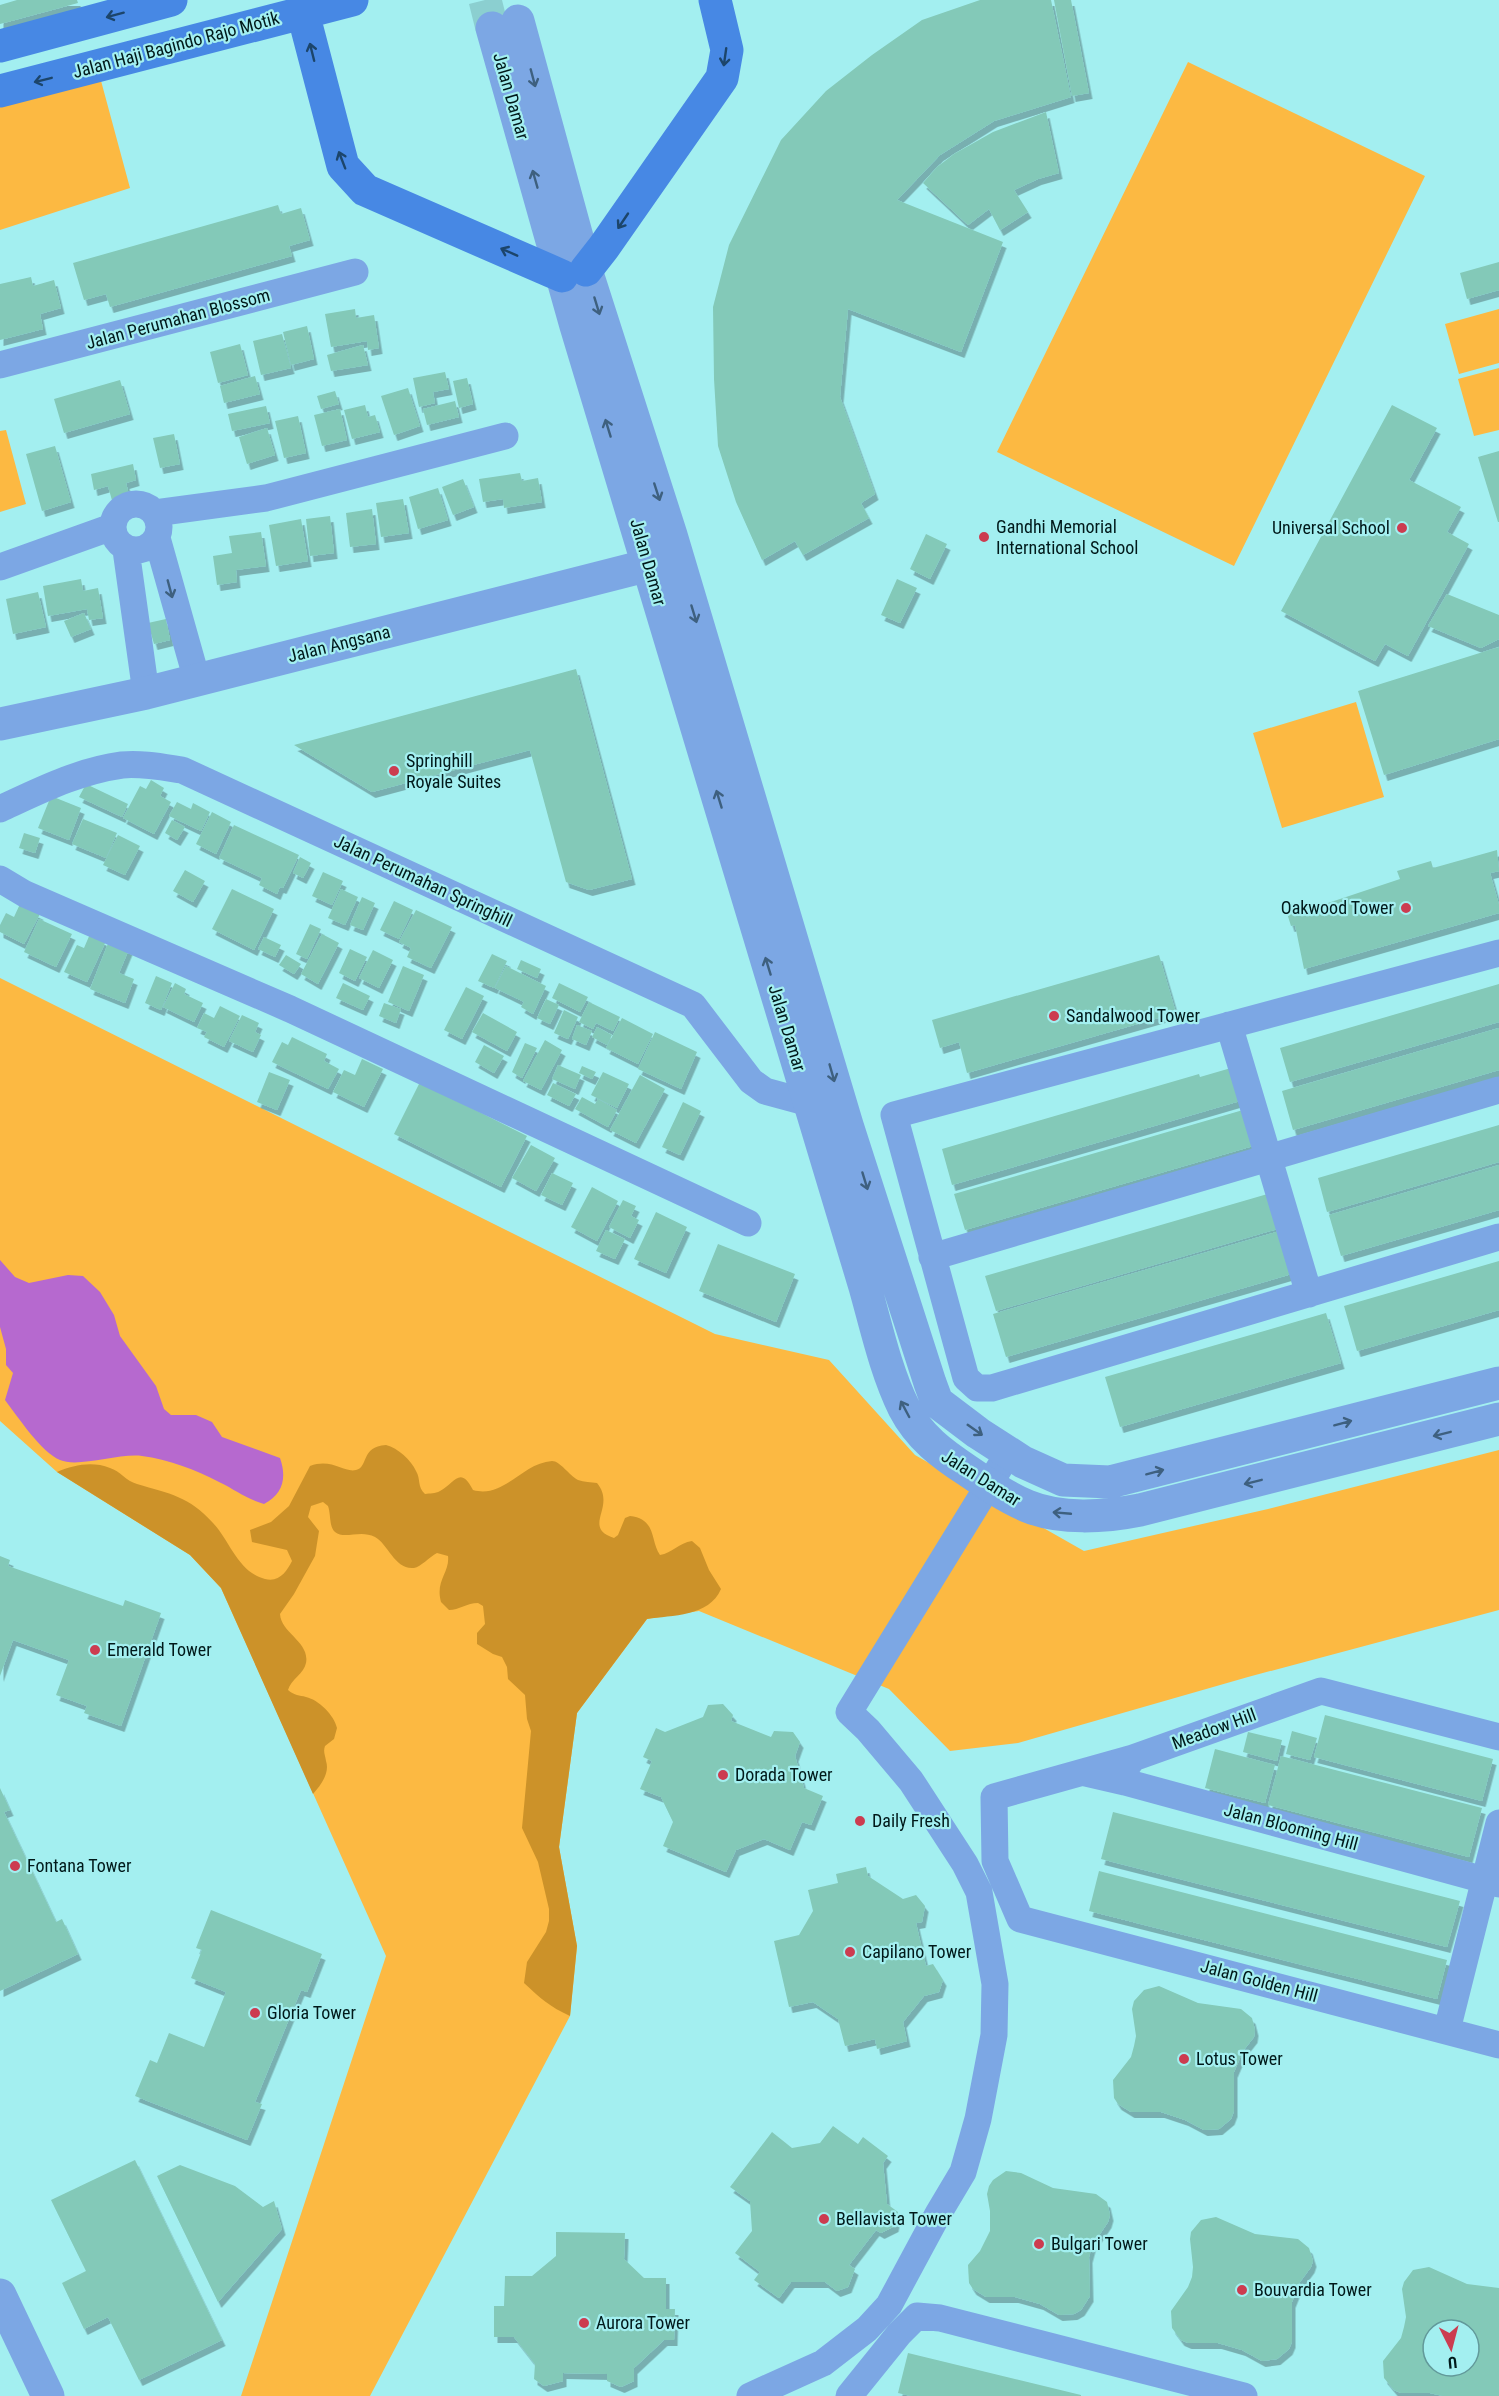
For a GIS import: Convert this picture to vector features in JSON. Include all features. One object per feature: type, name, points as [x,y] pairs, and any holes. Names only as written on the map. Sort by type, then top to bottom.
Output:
[{"type":"main road","points":[[0,46],[171,0]]},
{"type":"main road","name":"Jalan Haji Bagindo Rajo Motik","points":[[0,91],[352,0]]},
{"type":"main road","points":[[303,13],[343,166],[365,190],[574,273],[604,248],[722,78],[727,50],[715,0]]},
{"type":"street","name":"Jalan Damar","points":[[505,25],[574,273],[833,1130],[897,1392],[917,1430],[933,1447],[988,1484],[1029,1507],[1056,1513],[1113,1515],[1499,1419]]},
{"type":"street","name":"Jalan Perumahan Blossom","points":[[0,365],[355,272]]},
{"type":"street","points":[[156,526],[505,436]]},
{"type":"street","points":[[146,693],[115,516],[123,507],[134,504],[146,506],[156,526],[197,680]]},
{"type":"street","points":[[0,567],[119,538],[145,549],[156,526]]},
{"type":"street","name":"Jalan Angsana","points":[[0,724],[146,693],[662,561]]},
{"type":"street","name":"Jalan Perumahan Springhill","points":[[0,809],[66,778],[122,765],[182,770],[693,1005],[751,1081],[765,1091],[809,1102]]},
{"type":"street","points":[[0,879],[25,894],[290,1009],[748,1223]]},
{"type":"street","points":[[1499,953],[894,1115],[966,1378],[977,1388],[992,1388],[1499,1237]]},
{"type":"street","name":"Jalan Damar","points":[[802,1026],[809,1102],[833,1130],[894,1276],[937,1402],[971,1428],[1023,1462],[1063,1480],[1110,1482],[1499,1383]]},
{"type":"street","points":[[1229,1026],[1309,1294]]},
{"type":"street","points":[[932,1257],[1499,1090]]},
{"type":"street","points":[[750,2396],[823,2363],[867,2329],[889,2305],[963,2172],[978,2119],[994,2035],[995,1984],[979,1892],[965,1864],[911,1781],[849,1712],[1009,1452]]},
{"type":"street","name":"Meadow Hill","points":[[1129,1770],[1321,1691],[1499,1737]]},
{"type":"street","name":"Jalan Blooming Hill","points":[[1020,1919],[995,1862],[994,1797],[1082,1772],[1129,1770],[1491,1882]]},
{"type":"street","points":[[1447,2030],[1491,1882],[1499,1823]]},
{"type":"street","name":"Jalan Golden Hill","points":[[1020,1919],[1499,2045]]},
{"type":"street","points":[[0,2295],[48,2396]]},
{"type":"street","points":[[849,2396],[899,2334],[917,2316],[940,2318],[1244,2396]]},
{"type":"shaded area","points":[[1188,62],[1425,176],[1234,566],[997,452]]},
{"type":"shaded area","points":[[97,66],[130,188],[0,230],[0,91]]},
{"type":"shaded area","points":[[1499,309],[1499,363],[1459,374],[1445,324]]},
{"type":"shaded area","points":[[1499,368],[1499,430],[1474,436],[1458,379]]},
{"type":"shaded area","points":[[6,430],[26,504],[0,512],[0,431]]},
{"type":"shaded area","points":[[1356,702],[1384,797],[1282,828],[1253,733]]},
{"type":"shaded area","points":[[0,978],[715,1334],[829,1360],[915,1455],[1084,1551],[1268,1509],[1499,1450],[1499,1610],[1248,1677],[1018,1743],[950,1751],[889,1689],[699,1611],[647,1619],[577,1713],[559,1847],[577,1946],[570,2016],[370,2396],[241,2396],[386,1956],[221,1588],[190,1555],[57,1472],[0,1421]]},
{"type":"shaded area","points":[[0,1260],[15,1277],[29,1283],[68,1275],[83,1276],[100,1292],[114,1315],[120,1336],[156,1386],[164,1409],[171,1415],[196,1415],[212,1422],[222,1437],[280,1458],[283,1479],[276,1495],[264,1504],[191,1469],[152,1457],[122,1456],[68,1462],[60,1460],[45,1450],[5,1400],[13,1373],[6,1365],[6,1349],[0,1327]]},
{"type":"shaded area","points":[[386,1445],[404,1455],[411,1463],[425,1494],[438,1492],[461,1477],[473,1490],[494,1490],[541,1463],[555,1462],[578,1480],[597,1483],[603,1500],[599,1522],[600,1528],[605,1533],[614,1538],[618,1535],[625,1518],[630,1516],[645,1521],[649,1526],[660,1555],[692,1541],[700,1548],[709,1570],[721,1589],[708,1605],[699,1610],[647,1619],[577,1713],[559,1847],[577,1946],[570,2016],[546,2002],[524,1983],[527,1962],[546,1932],[549,1921],[549,1909],[538,1862],[522,1828],[531,1731],[527,1719],[525,1695],[508,1679],[507,1667],[502,1657],[477,1644],[477,1633],[485,1624],[483,1606],[474,1603],[449,1610],[441,1602],[440,1588],[448,1556],[437,1553],[417,1567],[407,1568],[397,1561],[375,1537],[364,1534],[343,1535],[335,1532],[328,1506],[323,1502],[311,1506],[308,1517],[319,1531],[315,1556],[280,1614],[285,1627],[300,1643],[306,1656],[305,1667],[288,1690],[321,1705],[333,1718],[337,1728],[334,1739],[324,1748],[326,1774],[313,1794],[221,1588],[190,1555],[57,1472],[83,1465],[103,1466],[114,1469],[133,1483],[187,1501],[213,1523],[248,1570],[270,1580],[282,1575],[292,1561],[287,1550],[252,1542],[250,1530],[271,1522],[289,1506],[310,1466],[325,1464],[356,1470],[363,1465],[372,1449]]},
{"type":"building","points":[[17,0],[77,0],[78,3],[0,24],[0,5]]},
{"type":"building","points":[[980,0],[1051,0],[1071,97],[994,121],[940,155],[897,200],[1003,242],[961,352],[848,309],[840,397],[875,494],[861,503],[869,518],[803,555],[795,541],[762,560],[736,502],[718,446],[713,307],[729,245],[781,140],[826,91],[922,20]]},
{"type":"building","points":[[1054,0],[1071,0],[1089,93],[1072,96]]},
{"type":"building","points":[[1046,112],[1059,173],[1038,179],[1014,190],[1028,212],[1000,230],[989,209],[968,225],[923,183],[937,167],[954,154],[993,132]]},
{"type":"building","points":[[278,205],[281,214],[301,208],[310,240],[289,246],[292,256],[110,307],[106,294],[84,300],[73,263]]},
{"type":"building","points":[[1499,262],[1499,290],[1467,299],[1460,273]]},
{"type":"building","points":[[31,277],[33,286],[54,280],[61,308],[40,314],[43,329],[0,340],[0,284]]},
{"type":"building","points":[[355,309],[356,318],[374,315],[379,348],[368,350],[367,341],[331,347],[325,314]]},
{"type":"building","points":[[307,326],[314,359],[291,365],[283,332]]},
{"type":"building","points":[[282,334],[291,368],[261,375],[253,341]]},
{"type":"building","points":[[240,344],[248,375],[218,383],[210,352]]},
{"type":"building","points":[[363,345],[368,365],[331,371],[327,355]]},
{"type":"building","points":[[445,372],[449,389],[433,392],[435,403],[419,407],[413,378]]},
{"type":"building","points":[[255,376],[260,394],[224,403],[220,386]]},
{"type":"building","points":[[467,378],[473,404],[459,408],[453,381]]},
{"type":"building","points":[[120,380],[130,414],[64,433],[54,399]]},
{"type":"building","points":[[408,388],[420,426],[394,435],[381,396]]},
{"type":"building","points":[[335,391],[339,404],[321,409],[317,396]]},
{"type":"building","points":[[455,401],[459,417],[427,425],[423,409]]},
{"type":"building","points":[[365,405],[368,417],[375,415],[380,432],[352,439],[344,410]]},
{"type":"building","points":[[1392,405],[1437,428],[1409,480],[1461,507],[1447,532],[1469,544],[1408,656],[1385,644],[1375,661],[1281,611]]},
{"type":"building","points":[[266,406],[270,423],[232,431],[228,414]]},
{"type":"building","points":[[340,409],[347,440],[322,446],[314,415]]},
{"type":"building","points":[[298,416],[306,453],[284,458],[275,421]]},
{"type":"building","points":[[267,428],[275,455],[247,464],[239,437]]},
{"type":"building","points":[[174,434],[180,464],[160,468],[153,438]]},
{"type":"building","points":[[55,446],[71,502],[42,511],[26,454]]},
{"type":"building","points":[[1499,451],[1499,522],[1498,522],[1478,457]]},
{"type":"building","points":[[133,464],[136,480],[126,483],[130,499],[113,504],[108,486],[94,490],[91,474]]},
{"type":"building","points":[[520,473],[522,481],[538,478],[542,502],[504,508],[503,499],[483,502],[479,479]]},
{"type":"building","points":[[463,479],[474,507],[453,515],[442,487]]},
{"type":"building","points":[[438,488],[448,520],[418,529],[409,497]]},
{"type":"building","points":[[403,499],[409,533],[381,537],[376,503]]},
{"type":"building","points":[[372,509],[376,544],[350,547],[346,513]]},
{"type":"building","points":[[330,516],[334,553],[310,556],[306,519]]},
{"type":"building","points":[[301,519],[308,561],[276,566],[269,525]]},
{"type":"building","points":[[261,532],[266,566],[236,570],[237,582],[217,585],[213,556],[232,553],[229,536]]},
{"type":"building","points":[[926,534],[947,544],[930,579],[910,569]]},
{"type":"building","points":[[81,579],[83,591],[98,588],[103,618],[89,620],[87,609],[48,616],[43,586]]},
{"type":"building","points":[[897,579],[917,588],[900,623],[881,615]]},
{"type":"building","points":[[38,592],[46,627],[13,634],[6,599]]},
{"type":"building","points":[[1447,594],[1499,615],[1499,639],[1481,648],[1428,626]]},
{"type":"building","points":[[84,613],[91,629],[71,637],[64,621]]},
{"type":"building","points":[[166,619],[170,640],[154,644],[148,623]]},
{"type":"building","points":[[1499,647],[1499,739],[1384,775],[1358,691]]},
{"type":"building","name":"Springhill Royale Suites","points":[[576,669],[632,879],[589,890],[566,882],[530,750],[372,792],[294,745]]},
{"type":"building","points":[[151,780],[164,788],[160,796],[171,802],[154,834],[123,818],[140,786],[146,789]]},
{"type":"building","points":[[86,784],[128,804],[122,817],[79,797]]},
{"type":"building","points":[[51,796],[81,808],[69,840],[38,828]]},
{"type":"building","points":[[177,802],[191,809],[193,803],[210,812],[201,831],[169,816]]},
{"type":"building","points":[[212,812],[231,822],[216,854],[196,844]]},
{"type":"building","points":[[83,819],[117,833],[106,858],[72,844]]},
{"type":"building","points":[[172,820],[185,827],[177,840],[165,833]]},
{"type":"building","points":[[234,825],[299,855],[283,888],[280,887],[277,894],[259,885],[262,878],[219,858]]},
{"type":"building","points":[[24,833],[40,838],[35,853],[19,848]]},
{"type":"building","points":[[118,835],[140,846],[125,875],[103,865]]},
{"type":"building","name":"Oakwood Tower","points":[[1497,850],[1499,871],[1490,873],[1499,913],[1304,969],[1295,925],[1291,926],[1286,910],[1302,905],[1304,911],[1400,879],[1397,871],[1431,861],[1433,868]]},
{"type":"building","points":[[300,857],[311,863],[303,878],[293,873]]},
{"type":"building","points":[[185,870],[205,881],[193,902],[173,891]]},
{"type":"building","points":[[323,872],[343,881],[332,905],[312,896]]},
{"type":"building","points":[[232,889],[274,909],[254,950],[212,929]]},
{"type":"building","points":[[341,889],[358,897],[345,925],[328,918]]},
{"type":"building","points":[[362,897],[375,903],[363,930],[350,925]]},
{"type":"building","points":[[394,901],[413,910],[399,939],[380,930]]},
{"type":"building","points":[[20,904],[40,914],[24,944],[0,932],[0,925],[6,913],[14,917]]},
{"type":"building","points":[[416,910],[452,927],[431,968],[407,957],[411,948],[399,942]]},
{"type":"building","points":[[39,919],[72,934],[56,967],[24,952]]},
{"type":"building","points":[[310,924],[321,929],[307,959],[296,954]]},
{"type":"building","points":[[90,934],[106,941],[87,982],[64,972],[77,945],[84,948]]},
{"type":"building","points":[[322,934],[339,943],[318,984],[301,974]]},
{"type":"building","points":[[264,937],[281,945],[275,957],[258,949]]},
{"type":"building","points":[[109,941],[129,949],[119,973],[134,979],[125,1003],[90,989]]},
{"type":"building","points":[[350,949],[367,957],[355,981],[339,973]]},
{"type":"building","points":[[373,950],[393,960],[379,988],[359,978]]},
{"type":"building","points":[[492,954],[507,961],[494,988],[478,981]]},
{"type":"building","points":[[286,955],[301,964],[294,974],[279,965]]},
{"type":"building","name":"Sandalwood Tower","points":[[1159,955],[1176,1013],[967,1073],[959,1042],[940,1048],[932,1020]]},
{"type":"building","points":[[521,960],[541,969],[537,978],[517,969]]},
{"type":"building","points":[[403,966],[424,975],[409,1011],[388,1002]]},
{"type":"building","points":[[506,966],[546,986],[533,1014],[521,1007],[524,1002],[495,988]]},
{"type":"building","points":[[156,976],[172,983],[161,1010],[145,1003]]},
{"type":"building","points":[[175,983],[186,989],[184,994],[203,1003],[194,1022],[163,1007]]},
{"type":"building","points":[[343,983],[370,996],[363,1010],[336,998]]},
{"type":"building","points":[[559,983],[588,997],[580,1012],[552,998]]},
{"type":"building","points":[[1499,984],[1499,1022],[1290,1082],[1280,1048]]},
{"type":"building","points":[[466,987],[484,996],[462,1039],[444,1030]]},
{"type":"building","points":[[546,999],[559,1005],[550,1024],[537,1018]]},
{"type":"building","points":[[589,1002],[620,1017],[613,1031],[596,1023],[593,1029],[579,1022]]},
{"type":"building","points":[[384,1003],[401,1009],[396,1023],[379,1016]]},
{"type":"building","points":[[220,1006],[240,1016],[224,1047],[204,1037],[207,1032],[197,1028],[204,1013],[214,1018]]},
{"type":"building","points":[[564,1010],[578,1017],[568,1039],[554,1033]]},
{"type":"building","points":[[483,1013],[517,1032],[507,1051],[472,1032]]},
{"type":"building","points":[[242,1015],[259,1023],[255,1032],[261,1035],[253,1052],[229,1041]]},
{"type":"building","points":[[622,1018],[653,1034],[638,1064],[606,1048]]},
{"type":"building","points":[[577,1025],[592,1031],[586,1045],[572,1039]]},
{"type":"building","points":[[597,1027],[612,1035],[607,1045],[592,1037]]},
{"type":"building","points":[[1499,1028],[1499,1070],[1293,1130],[1282,1091]]},
{"type":"building","points":[[655,1032],[697,1052],[681,1089],[638,1069]]},
{"type":"building","points":[[292,1037],[327,1054],[324,1061],[339,1069],[328,1089],[272,1062],[282,1042],[288,1045]]},
{"type":"building","points":[[545,1040],[562,1050],[541,1090],[523,1081]]},
{"type":"building","points":[[525,1043],[537,1048],[522,1078],[512,1072]]},
{"type":"building","points":[[484,1045],[504,1056],[494,1073],[475,1062]]},
{"type":"building","points":[[362,1059],[383,1069],[364,1107],[333,1092],[344,1070],[355,1075]]},
{"type":"building","points":[[558,1065],[581,1075],[575,1089],[552,1079]]},
{"type":"building","points":[[582,1066],[596,1072],[592,1079],[579,1073]]},
{"type":"building","points":[[1231,1068],[1240,1101],[952,1185],[942,1149],[1199,1074],[1200,1077]]},
{"type":"building","points":[[269,1072],[290,1080],[277,1110],[257,1102]]},
{"type":"building","points":[[603,1072],[629,1084],[617,1108],[591,1095]]},
{"type":"building","points":[[640,1075],[665,1089],[636,1143],[610,1130]]},
{"type":"building","points":[[420,1082],[527,1136],[501,1187],[394,1134]]},
{"type":"building","points":[[553,1083],[576,1094],[569,1106],[547,1095]]},
{"type":"building","points":[[582,1097],[595,1104],[598,1099],[617,1110],[608,1127],[575,1109]]},
{"type":"building","points":[[683,1102],[701,1111],[680,1155],[662,1147]]},
{"type":"building","points":[[1243,1110],[1253,1146],[965,1230],[954,1194]]},
{"type":"building","points":[[1499,1125],[1499,1162],[1327,1212],[1318,1178]]},
{"type":"building","points":[[531,1145],[555,1158],[536,1191],[512,1178]]},
{"type":"building","points":[[1499,1165],[1499,1210],[1341,1256],[1329,1215]]},
{"type":"building","points":[[552,1173],[573,1183],[562,1205],[541,1195]]},
{"type":"building","points":[[592,1187],[618,1201],[597,1241],[571,1227]]},
{"type":"building","points":[[1271,1193],[1281,1228],[996,1311],[985,1276]]},
{"type":"building","points":[[623,1200],[636,1206],[631,1216],[639,1220],[630,1238],[609,1227]]},
{"type":"building","points":[[656,1212],[687,1227],[666,1273],[634,1259]]},
{"type":"building","points":[[606,1230],[625,1239],[615,1259],[596,1251]]},
{"type":"building","points":[[1283,1230],[1295,1273],[1006,1357],[993,1314]]},
{"type":"building","points":[[718,1244],[795,1274],[776,1322],[699,1291]]},
{"type":"building","points":[[1499,1261],[1499,1310],[1357,1351],[1344,1306]]},
{"type":"building","points":[[1326,1313],[1341,1363],[1120,1427],[1105,1377]]},
{"type":"building","name":"Emerald Tower","points":[[0,1556],[10,1560],[8,1566],[123,1606],[125,1600],[161,1613],[121,1726],[84,1713],[87,1706],[56,1695],[69,1660],[13,1640],[0,1676]]},
{"type":"building","name":"Dorada Tower","points":[[723,1704],[733,1715],[731,1721],[771,1737],[774,1731],[793,1732],[800,1742],[795,1756],[804,1788],[823,1796],[811,1825],[802,1822],[790,1850],[764,1839],[736,1850],[726,1872],[663,1846],[673,1822],[661,1797],[640,1789],[652,1761],[643,1757],[656,1728],[665,1732],[703,1717],[708,1705]]},
{"type":"building","points":[[1325,1715],[1493,1759],[1482,1801],[1314,1757]]},
{"type":"building","points":[[1292,1731],[1317,1738],[1310,1760],[1286,1754]]},
{"type":"building","points":[[1248,1732],[1282,1740],[1277,1761],[1243,1752]]},
{"type":"building","points":[[1215,1749],[1275,1765],[1265,1803],[1205,1788]]},
{"type":"building","points":[[1281,1756],[1482,1808],[1469,1857],[1268,1805]]},
{"type":"building","name":"Fontana Tower","points":[[0,1788],[10,1810],[4,1812],[56,1922],[62,1919],[78,1954],[0,1991]]},
{"type":"building","points":[[1113,1812],[1460,1901],[1447,1947],[1101,1859]]},
{"type":"building","name":"Capilano Tower","points":[[866,1867],[868,1876],[903,1899],[916,1895],[925,1906],[922,1922],[916,1923],[926,1966],[933,1964],[943,1980],[939,1992],[924,1996],[903,2022],[907,2041],[877,2049],[875,2039],[845,2046],[838,2019],[813,2002],[789,2007],[774,1941],[799,1935],[813,1911],[808,1890],[838,1883],[836,1874]]},
{"type":"building","points":[[1099,1871],[1447,1960],[1437,1999],[1089,1911]]},
{"type":"building","name":"Gloria Tower","points":[[211,1910],[322,1954],[307,1992],[301,1990],[255,2102],[262,2104],[247,2140],[135,2096],[150,2060],[157,2063],[169,2033],[204,2047],[226,1992],[191,1978],[202,1950],[196,1948]]},
{"type":"building","name":"Lotus Tower","points":[[1159,1986],[1198,2003],[1241,2009],[1252,2018],[1254,2037],[1243,2051],[1234,2072],[1234,2111],[1231,2119],[1219,2129],[1204,2130],[1185,2120],[1161,2112],[1131,2112],[1118,2104],[1114,2098],[1113,2080],[1131,2057],[1134,2046],[1136,2036],[1132,2009],[1134,2001],[1144,1990]]},
{"type":"building","name":"Bellavista Tower","points":[[833,2126],[858,2144],[863,2137],[888,2156],[883,2163],[887,2204],[898,2212],[895,2226],[881,2233],[876,2230],[849,2265],[855,2269],[848,2287],[837,2291],[825,2282],[791,2282],[779,2298],[754,2280],[760,2272],[735,2253],[752,2231],[750,2201],[730,2187],[772,2132],[792,2148],[820,2143]]},
{"type":"building","points":[[135,2160],[222,2340],[139,2380],[108,2317],[84,2329],[62,2283],[86,2271],[51,2200]]},
{"type":"building","points":[[180,2165],[235,2186],[263,2207],[274,2201],[282,2229],[218,2302],[157,2176]]},
{"type":"building","name":"Bulgari Tower","points":[[1006,2171],[1021,2173],[1053,2188],[1096,2194],[1107,2202],[1110,2215],[1108,2222],[1092,2246],[1089,2257],[1090,2296],[1081,2310],[1074,2314],[1059,2315],[1040,2304],[1015,2297],[986,2297],[973,2289],[969,2283],[968,2265],[980,2251],[990,2231],[987,2194],[989,2186],[993,2180]]},
{"type":"building","name":"Bouvardia Tower","points":[[1216,2217],[1255,2234],[1298,2239],[1309,2248],[1313,2261],[1300,2282],[1292,2302],[1292,2342],[1289,2349],[1277,2359],[1262,2361],[1242,2350],[1218,2343],[1188,2343],[1181,2340],[1172,2328],[1171,2311],[1188,2287],[1192,2277],[1191,2232],[1201,2220]]},
{"type":"building","name":"Aurora Tower","points":[[556,2232],[625,2233],[624,2259],[644,2278],[666,2278],[666,2309],[675,2309],[674,2340],[664,2340],[634,2368],[634,2381],[621,2387],[607,2381],[607,2374],[563,2373],[563,2381],[544,2386],[534,2379],[535,2364],[514,2337],[494,2337],[494,2306],[504,2306],[505,2276],[532,2276],[556,2256]]},
{"type":"building","points":[[1429,2267],[1467,2284],[1499,2288],[1499,2396],[1401,2393],[1394,2390],[1384,2378],[1383,2361],[1401,2338],[1404,2327],[1406,2317],[1402,2289],[1413,2270]]},
{"type":"building","points":[[908,2353],[1081,2396],[911,2396],[898,2393]]},
{"type":"tunnel","points":[[485,0],[492,28]]},
{"type":"place","name":"Universal School","points":[[1402,528]]},
{"type":"place","name":"Gandhi Memorial International School","points":[[984,537]]},
{"type":"place","name":"Springhill Royale Suites","points":[[394,771]]},
{"type":"place","name":"Oakwood Tower","points":[[1406,908]]},
{"type":"place","name":"Sandalwood Tower","points":[[1054,1016]]},
{"type":"place","name":"Emerald Tower","points":[[95,1650]]},
{"type":"place","name":"Dorada Tower","points":[[723,1775]]},
{"type":"place","name":"Daily Fresh","points":[[860,1821]]},
{"type":"place","name":"Fontana Tower","points":[[15,1866]]},
{"type":"place","name":"Capilano Tower","points":[[850,1952]]},
{"type":"place","name":"Gloria Tower","points":[[255,2013]]},
{"type":"place","name":"Lotus Tower","points":[[1184,2059]]},
{"type":"place","name":"Bellavista Tower","points":[[824,2219]]},
{"type":"place","name":"Bulgari Tower","points":[[1039,2244]]},
{"type":"place","name":"Bouvardia Tower","points":[[1242,2290]]},
{"type":"place","name":"Aurora Tower","points":[[584,2323]]}]
